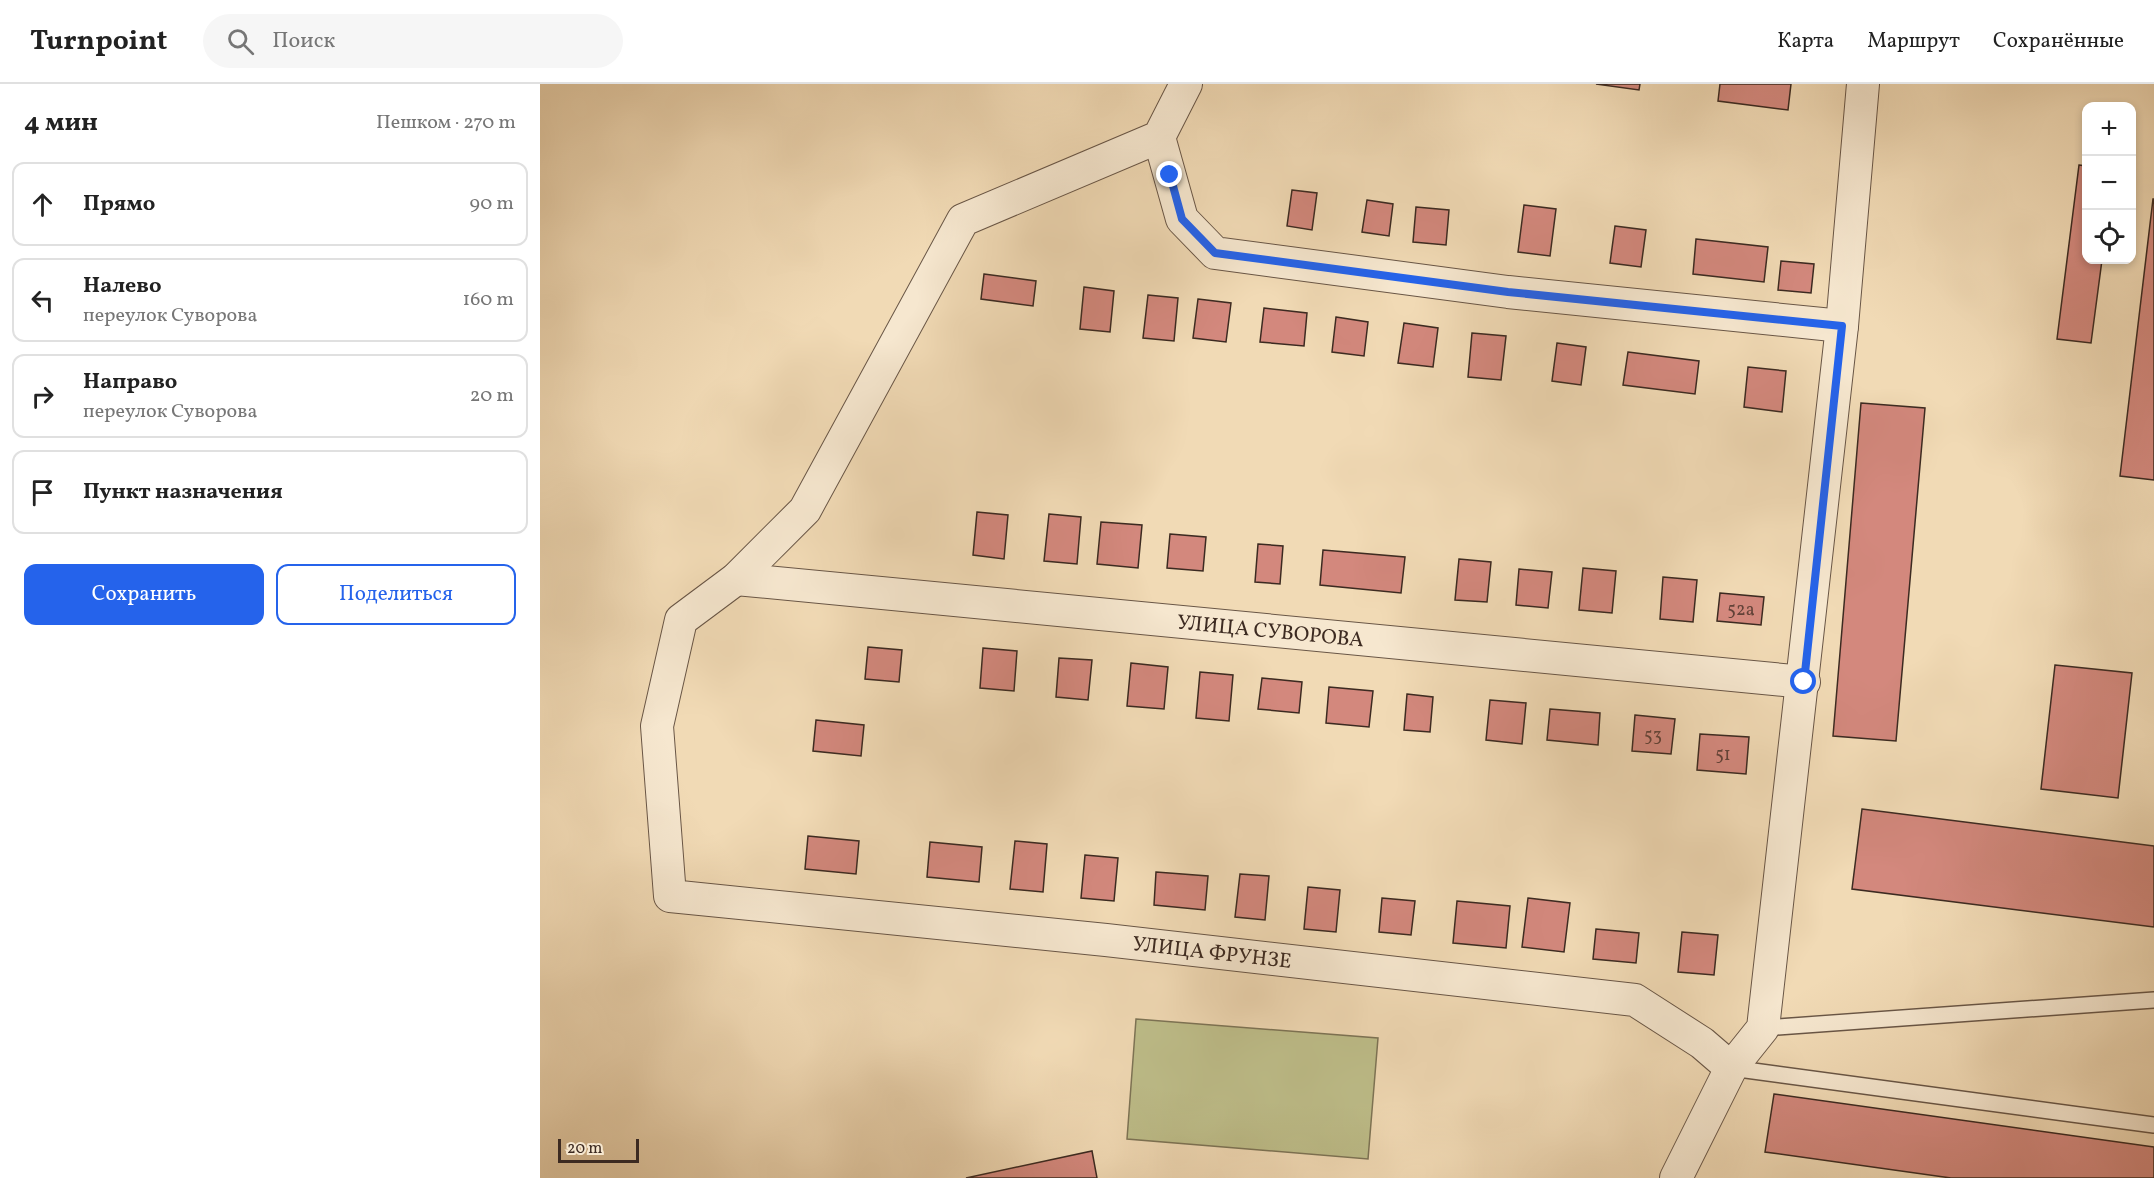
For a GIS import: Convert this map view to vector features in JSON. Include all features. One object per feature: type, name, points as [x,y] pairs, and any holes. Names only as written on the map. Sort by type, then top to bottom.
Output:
[{"type":"street","points":[[736,579],[805,510],[963,220],[1159,137],[1186,84]]},
{"type":"street","points":[[1676,1178],[1731,1068],[1763,1028],[1804,682],[1842,326],[1863,84]]},
{"type":"street","points":[[1159,137],[1182,219],[1215,253],[1508,292],[1842,326]]},
{"type":"street","name":"УЛИЦА СУВОРОВА","points":[[736,579],[1804,682]]},
{"type":"street","name":"УЛИЦА ФРУНЗЕ","points":[[736,579],[681,620],[657,726],[670,896],[1106,940],[1635,1000],[1702,1043],[1731,1068]]},
{"type":"lane","points":[[1763,1028],[2154,1000]]},
{"type":"lane","points":[[1731,1068],[2154,1125]]},
{"type":"green space","points":[[1136,1019],[1378,1038],[1368,1159],[1127,1139]]},
{"type":"building","points":[[1596,84],[1640,84],[1639,90]]},
{"type":"building","points":[[1720,84],[1791,84],[1788,110],[1718,101]]},
{"type":"building","points":[[2079,165],[2082,165],[2082,264],[2101,264],[2091,343],[2057,339]]},
{"type":"building","points":[[1292,190],[1317,193],[1312,230],[1287,226]]},
{"type":"building","points":[[2154,199],[2154,480],[2120,476]]},
{"type":"building","points":[[1367,200],[1393,204],[1389,236],[1362,232]]},
{"type":"building","points":[[1524,205],[1556,209],[1550,256],[1518,252]]},
{"type":"building","points":[[1416,207],[1449,210],[1446,245],[1413,242]]},
{"type":"building","points":[[1615,226],[1646,230],[1641,267],[1610,263]]},
{"type":"building","points":[[1696,239],[1768,247],[1764,282],[1693,274]]},
{"type":"building","points":[[1781,261],[1814,264],[1811,293],[1778,290]]},
{"type":"building","points":[[984,274],[1036,281],[1033,306],[981,299]]},
{"type":"building","points":[[1084,287],[1114,291],[1110,332],[1080,329]]},
{"type":"building","points":[[1148,295],[1178,298],[1174,341],[1143,338]]},
{"type":"building","points":[[1198,299],[1231,303],[1226,342],[1193,338]]},
{"type":"building","points":[[1264,308],[1307,313],[1304,346],[1260,342]]},
{"type":"building","points":[[1336,317],[1368,322],[1364,356],[1332,352]]},
{"type":"building","points":[[1404,323],[1438,328],[1433,367],[1398,363]]},
{"type":"building","points":[[1472,333],[1506,336],[1501,380],[1468,377]]},
{"type":"building","points":[[1557,343],[1586,347],[1581,385],[1552,381]]},
{"type":"building","points":[[1628,352],[1699,361],[1695,394],[1623,385]]},
{"type":"building","points":[[1748,367],[1786,371],[1782,412],[1744,407]]},
{"type":"building","points":[[1861,403],[1925,408],[1896,741],[1833,736]]},
{"type":"building","points":[[977,512],[1008,515],[1004,559],[973,555]]},
{"type":"building","points":[[1049,514],[1081,517],[1077,564],[1044,561]]},
{"type":"building","points":[[1101,522],[1142,525],[1138,568],[1097,564]]},
{"type":"building","points":[[1170,534],[1206,537],[1203,571],[1167,568]]},
{"type":"building","points":[[1258,544],[1283,546],[1280,584],[1255,582]]},
{"type":"building","points":[[1323,550],[1405,557],[1401,593],[1320,585]]},
{"type":"building","points":[[1459,559],[1491,562],[1487,602],[1455,600]]},
{"type":"building","points":[[1583,568],[1616,571],[1612,613],[1579,610]]},
{"type":"building","points":[[1519,569],[1552,572],[1548,608],[1516,605]]},
{"type":"building","points":[[1663,577],[1697,580],[1693,622],[1660,619]]},
{"type":"building","points":[[1720,593],[1764,597],[1761,625],[1717,621]]},
{"type":"building","points":[[868,647],[902,650],[899,682],[865,679]]},
{"type":"building","points":[[983,648],[1017,651],[1014,691],[980,688]]},
{"type":"building","points":[[1059,658],[1092,660],[1088,700],[1056,697]]},
{"type":"building","points":[[1131,663],[1168,667],[1164,709],[1127,706]]},
{"type":"building","points":[[2055,665],[2132,673],[2118,798],[2041,789]]},
{"type":"building","points":[[1200,672],[1233,675],[1229,721],[1196,718]]},
{"type":"building","points":[[1262,678],[1302,682],[1299,713],[1258,709]]},
{"type":"building","points":[[1329,687],[1373,691],[1369,727],[1326,723]]},
{"type":"building","points":[[1407,694],[1433,697],[1430,732],[1404,730]]},
{"type":"building","points":[[1490,700],[1526,703],[1522,744],[1486,740]]},
{"type":"building","points":[[1550,709],[1600,713],[1598,745],[1547,740]]},
{"type":"building","points":[[1635,715],[1675,719],[1671,754],[1632,751]]},
{"type":"building","points":[[816,720],[864,725],[861,756],[813,751]]},
{"type":"building","points":[[1700,734],[1749,737],[1746,774],[1697,770]]},
{"type":"building","points":[[1862,809],[2154,846],[2154,927],[1852,889]]},
{"type":"building","points":[[808,836],[859,841],[856,874],[805,869]]},
{"type":"building","points":[[1015,841],[1047,844],[1043,892],[1010,889]]},
{"type":"building","points":[[930,842],[982,847],[979,882],[927,877]]},
{"type":"building","points":[[1085,855],[1118,858],[1114,901],[1081,898]]},
{"type":"building","points":[[1156,872],[1208,876],[1205,910],[1154,905]]},
{"type":"building","points":[[1240,874],[1269,876],[1265,920],[1235,917]]},
{"type":"building","points":[[1308,887],[1340,890],[1336,932],[1304,929]]},
{"type":"building","points":[[1382,898],[1415,901],[1411,935],[1379,932]]},
{"type":"building","points":[[1528,898],[1570,903],[1564,952],[1522,947]]},
{"type":"building","points":[[1457,901],[1510,906],[1506,948],[1453,943]]},
{"type":"building","points":[[1596,929],[1639,933],[1636,963],[1593,959]]},
{"type":"building","points":[[1682,932],[1718,935],[1714,975],[1678,972]]},
{"type":"building","points":[[1774,1094],[2154,1147],[2154,1178],[1951,1178],[1765,1152]]},
{"type":"building","points":[[1092,1151],[1097,1178],[966,1178]]},
{"type":"route","points":[[1170,175],[1182,219],[1215,253],[1508,292],[1842,326],[1804,682]]}]
